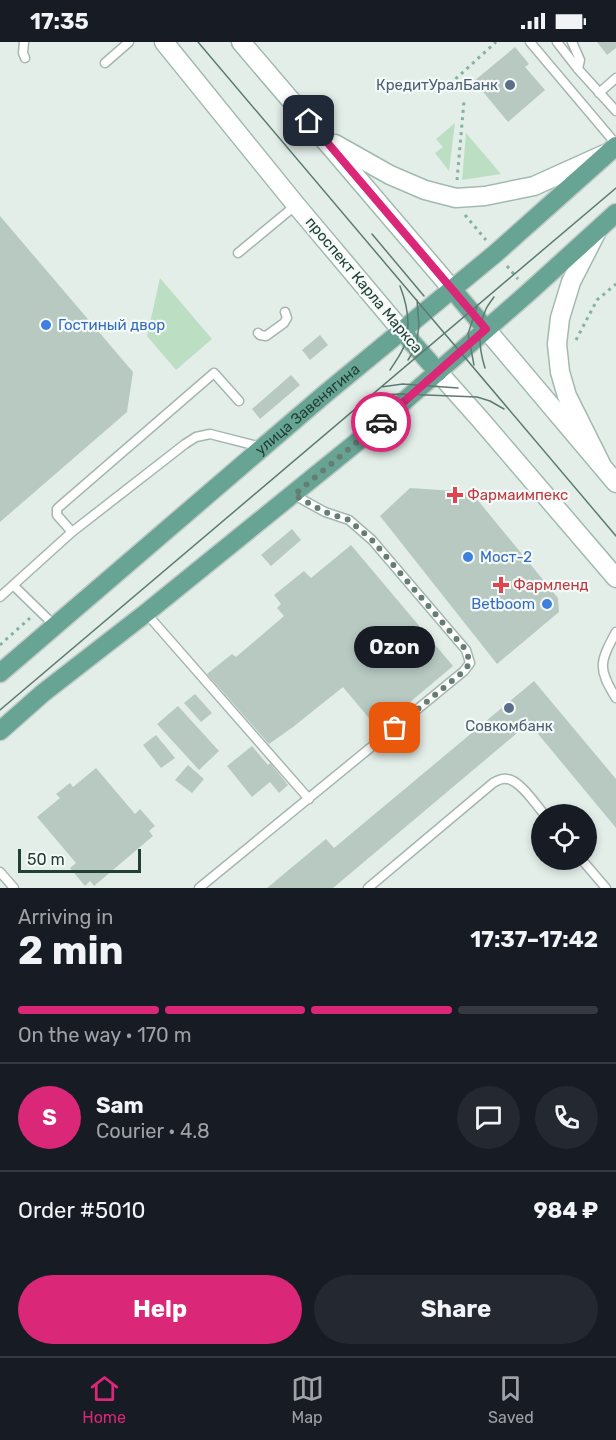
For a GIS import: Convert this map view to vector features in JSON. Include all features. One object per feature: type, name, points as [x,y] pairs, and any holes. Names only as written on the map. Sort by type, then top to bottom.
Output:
[{"type":"main road","name":"проспект Карла Маркса","points":[[164,42],[402,331],[616,579]]},
{"type":"main road","points":[[242,42],[616,483]]},
{"type":"main road","points":[[322,136],[390,175],[425,190],[456,198],[485,196],[534,186],[614,147]]},
{"type":"main road","name":"улица Завенягина","points":[[0,673],[496,253],[614,147]]},
{"type":"main road","points":[[0,731],[43,693],[294,495],[362,438],[616,213]]},
{"type":"main road","points":[[598,229],[571,282],[560,318],[557,344],[560,372],[567,396],[602,466]]},
{"type":"lane","points":[[24,42],[25,58]]},
{"type":"lane","points":[[105,63],[129,42]]},
{"type":"lane","points":[[530,42],[614,147]]},
{"type":"lane","points":[[557,42],[616,111]]},
{"type":"lane","points":[[572,42],[580,60],[578,69]]},
{"type":"lane","points":[[599,93],[616,78]]},
{"type":"lane","points":[[238,253],[296,205]]},
{"type":"lane","points":[[258,333],[266,336],[284,323],[285,312]]},
{"type":"lane","points":[[72,532],[57,515],[57,509],[214,374],[239,401]]},
{"type":"lane","points":[[0,597],[72,532],[196,437],[210,434],[263,448]]},
{"type":"lane","points":[[199,888],[464,671],[470,663],[466,650],[372,540],[349,520],[325,512],[294,495]]},
{"type":"lane","points":[[14,586],[55,626]]},
{"type":"lane","points":[[146,613],[309,799]]},
{"type":"lane","points":[[616,632],[602,663],[604,680],[616,698]]},
{"type":"lane","points":[[368,888],[500,779],[514,780],[536,804]]},
{"type":"lane","points":[[591,870],[606,888]]},
{"type":"lane","points":[[0,872],[14,888]]},
{"type":"path","points":[[450,84],[496,42]]},
{"type":"path","points":[[456,187],[464,101]]},
{"type":"path","points":[[461,213],[466,216],[529,292]]},
{"type":"path","points":[[575,342],[597,300],[616,284]]},
{"type":"path","points":[[0,645],[39,610]]},
{"type":"green space","points":[[455,123],[449,171],[435,153],[443,147],[436,139]]},
{"type":"green space","points":[[466,133],[501,174],[462,180]]},
{"type":"green space","points":[[160,278],[212,339],[176,370],[147,336]]},
{"type":"building","points":[[597,42],[616,42],[616,48],[607,55]]},
{"type":"building","points":[[515,47],[529,64],[525,67],[545,90],[508,122],[474,81]]},
{"type":"building","name":"Гостиный двор","points":[[0,216],[133,372],[127,412],[0,522]]},
{"type":"building","points":[[320,335],[328,345],[310,360],[302,350]]},
{"type":"building","points":[[291,375],[300,385],[260,419],[252,409]]},
{"type":"building","name":"Мост-2","points":[[410,488],[471,492],[558,598],[559,612],[497,664],[380,516]]},
{"type":"building","points":[[292,529],[301,540],[271,566],[261,555]]},
{"type":"building","points":[[351,545],[453,666],[378,729],[343,687],[269,744],[207,674],[232,654],[236,657],[284,616],[277,608],[281,604],[274,595],[304,571],[311,578]]},
{"type":"building","points":[[534,681],[616,779],[616,828],[529,723],[333,888],[267,888],[326,839],[334,848]]},
{"type":"building","points":[[195,694],[212,713],[201,722],[184,703]]},
{"type":"building","points":[[178,706],[219,751],[199,770],[157,724]]},
{"type":"building","points":[[156,735],[175,758],[161,768],[143,745]]},
{"type":"building","points":[[252,746],[288,785],[279,793],[270,782],[252,797],[227,766]]},
{"type":"building","points":[[188,765],[204,779],[192,793],[175,780]]},
{"type":"building","points":[[96,768],[135,814],[140,809],[155,826],[149,831],[153,836],[94,886],[90,881],[85,886],[70,868],[76,863],[37,817],[60,798],[56,794],[70,783],[73,787]]},
{"type":"tram line","points":[[198,42],[616,536]]},
{"type":"tram line","points":[[0,710],[616,188]]},
{"type":"tram line","points":[[372,234],[424,296]]},
{"type":"tram line","points":[[390,370],[404,347],[408,329],[405,300],[400,286]]},
{"type":"tram line","points":[[485,368],[480,346],[480,331],[483,316],[494,297]]},
{"type":"tram line","points":[[408,360],[416,347],[419,325],[417,300]]},
{"type":"tram line","points":[[474,365],[468,334],[477,307]]},
{"type":"tram line","points":[[381,387],[403,384],[458,388]]},
{"type":"tram line","points":[[370,400],[378,395],[401,394],[477,397],[504,409]]},
{"type":"way so far","points":[[381,422],[294,495],[325,512],[349,520],[372,540],[466,650],[470,663],[464,671],[395,728]]},
{"type":"place","name":"КредитУралБанк","points":[[510,85]]},
{"type":"place","name":"Гостиный двор","points":[[46,325]]},
{"type":"place","name":"Фармаимпекс","points":[[455,495]]},
{"type":"place","name":"Мост-2","points":[[468,557]]},
{"type":"place","name":"Фармленд","points":[[501,585]]},
{"type":"place","name":"Betboom","points":[[547,604]]},
{"type":"place","name":"Совкомбанк","points":[[509,708]]},
{"type":"place","name":"Ozon","points":[[395,728]]},
{"type":"route","points":[[309,121],[486,329],[381,422]]}]
